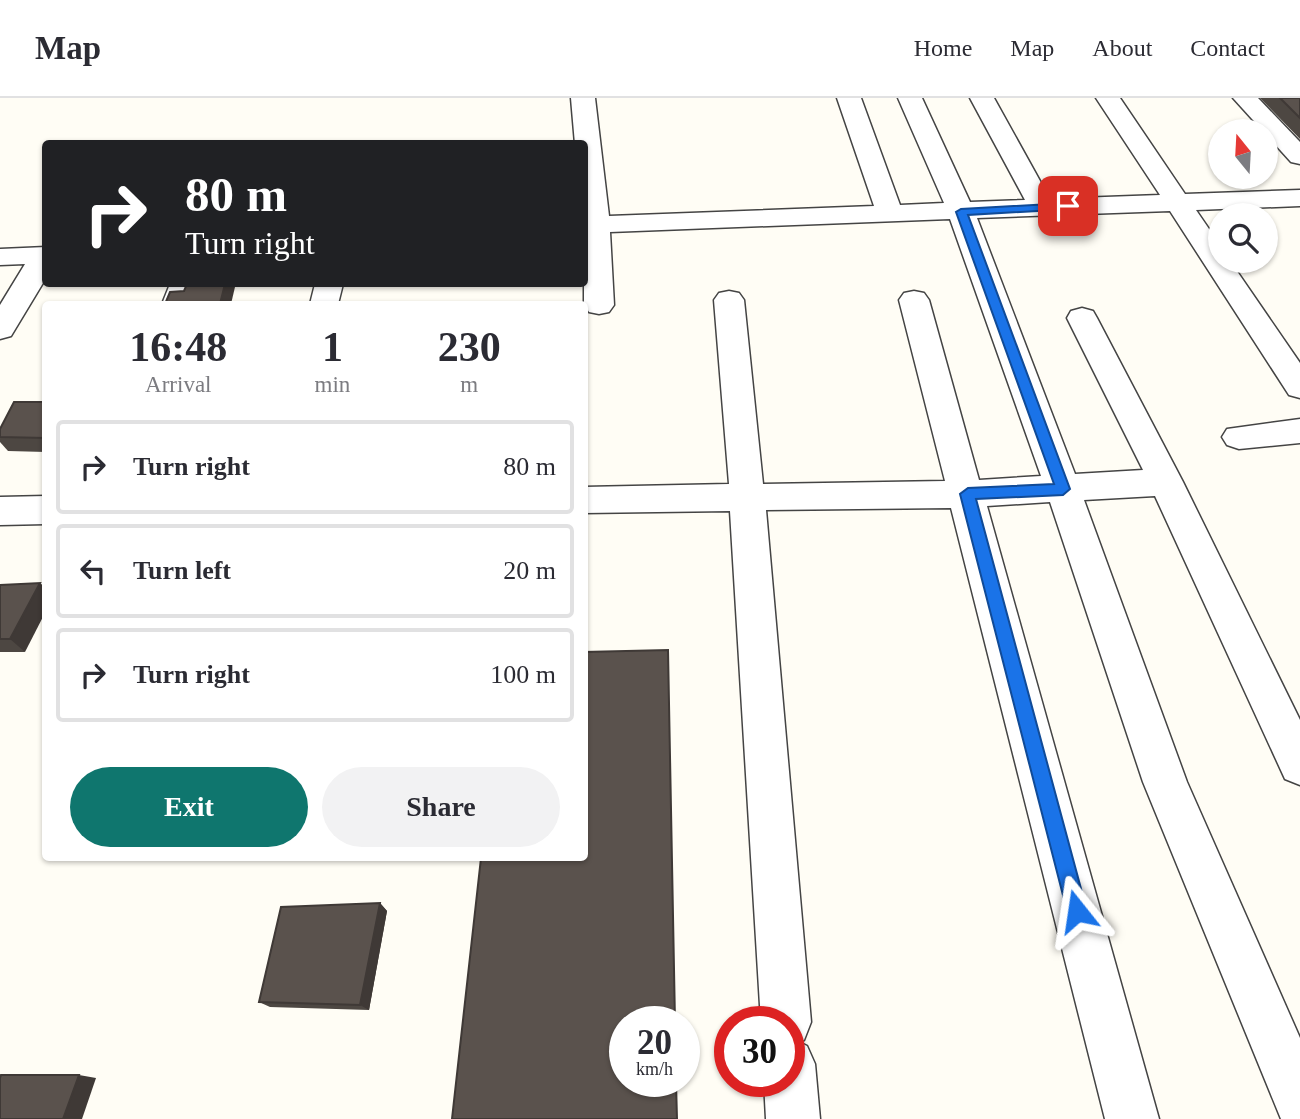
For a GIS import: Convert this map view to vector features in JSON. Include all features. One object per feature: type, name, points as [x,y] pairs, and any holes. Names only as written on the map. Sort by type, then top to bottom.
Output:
[{"type":"street","points":[[583,98],[585,140]]},
{"type":"street","points":[[849,98],[890,215]]},
{"type":"street","points":[[910,98],[961,212],[1063,489],[1166,782],[1300,1100]]},
{"type":"street","points":[[982,98],[1042,208]]},
{"type":"street","points":[[1108,98],[1300,387]]},
{"type":"street","points":[[1245,98],[1300,157]]},
{"type":"street","points":[[588,188],[599,304]]},
{"type":"street","points":[[590,224],[890,215],[1175,200],[1300,198]]},
{"type":"street","points":[[0,257],[42,255]]},
{"type":"street","points":[[0,329],[42,260]]},
{"type":"street","points":[[729,300],[747,495],[785,1006]]},
{"type":"street","points":[[914,300],[968,494],[1132,1119]]},
{"type":"street","points":[[1082,318],[1166,482],[1300,765]]},
{"type":"street","points":[[1239,437],[1300,432]]},
{"type":"street","points":[[588,499],[968,494],[1166,482]]},
{"type":"street","points":[[0,511],[42,510]]},
{"type":"street","points":[[791,1097],[793,1119]]},
{"type":"building","points":[[1280,98],[1300,98],[1300,118]]},
{"type":"building","points":[[186,287],[224,287],[221,301],[166,301],[170,292],[184,291]]},
{"type":"building","points":[[14,402],[42,402],[42,438],[0,437],[0,429]]},
{"type":"building","points":[[40,583],[10,639],[0,639],[0,585]]},
{"type":"building","points":[[668,650],[675,1006],[609,1006],[609,1097],[676,1097],[677,1119],[452,1119],[481,861],[588,861],[588,652]]},
{"type":"building","points":[[380,903],[360,1005],[259,1002],[281,907]]},
{"type":"building","points":[[1,1075],[79,1075],[63,1119],[0,1119]]},
{"type":"route","points":[[1068,206],[961,212],[1063,489],[968,494],[1077,911]]}]
